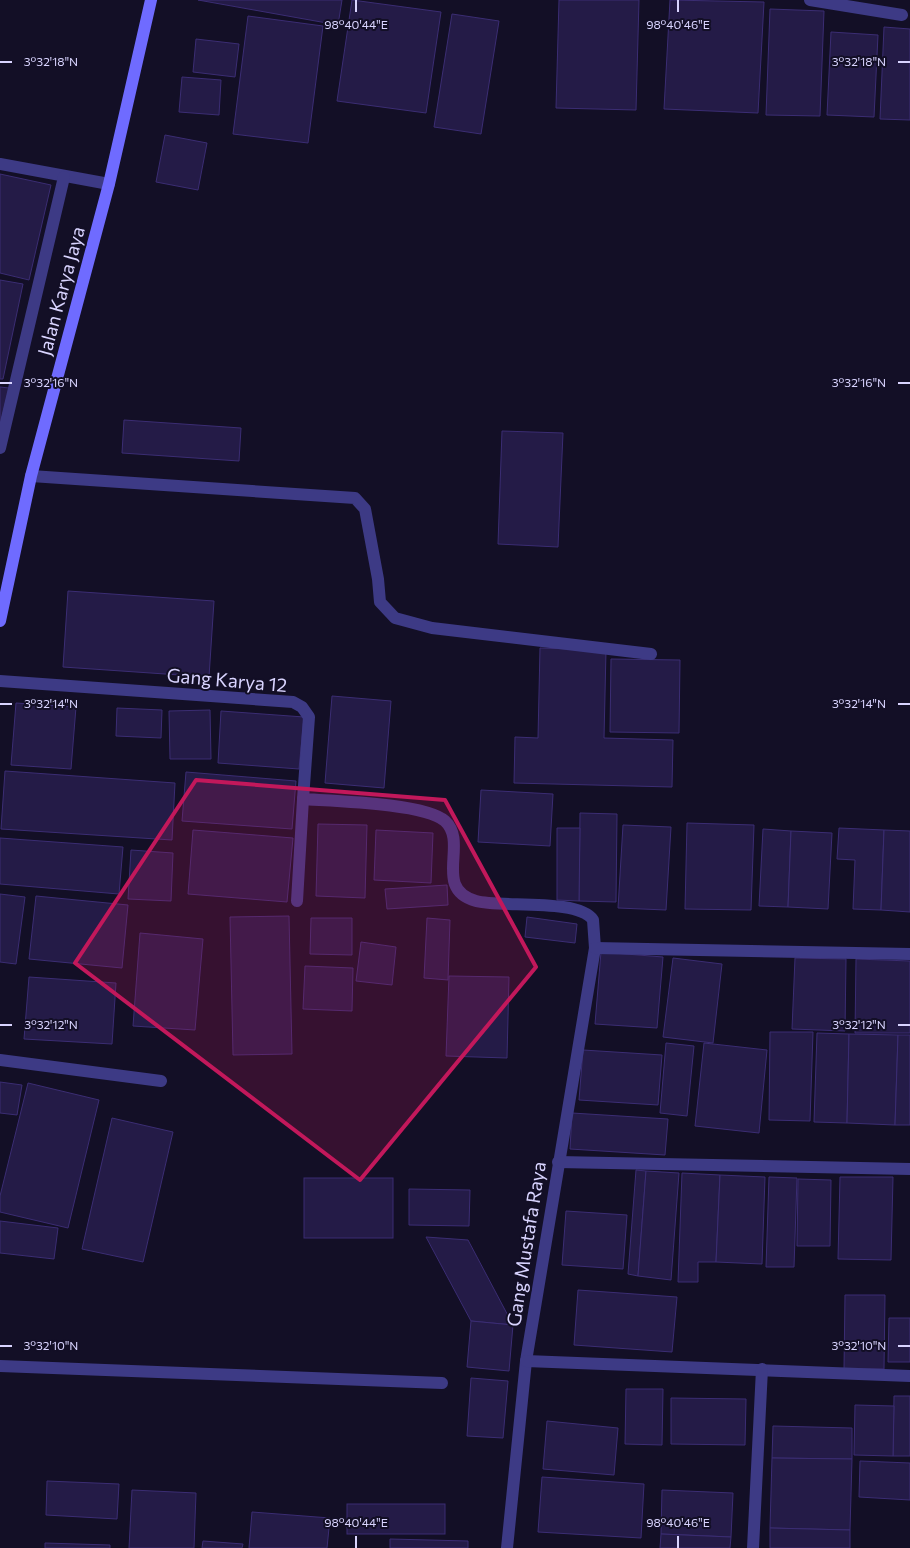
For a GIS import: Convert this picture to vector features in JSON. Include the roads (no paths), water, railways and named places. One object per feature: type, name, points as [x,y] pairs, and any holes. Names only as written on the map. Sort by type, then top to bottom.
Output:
[{"type":"main road","name":"Jalan Karya Jaya","points":[[0,621],[31,476],[109,184],[151,0]]},
{"type":"street","points":[[810,0],[902,15]]},
{"type":"street","points":[[0,164],[109,184]]},
{"type":"street","points":[[0,448],[64,177]]},
{"type":"street","points":[[31,476],[355,498],[364,509],[378,579],[380,602],[395,618],[432,628],[651,654]]},
{"type":"street","name":"Gang Karya 12","points":[[0,681],[292,702],[302,708],[309,717],[303,799]]},
{"type":"street","points":[[297,901],[303,799]]},
{"type":"street","name":"Gang Mustafa Raya","points":[[303,799],[406,808],[434,814],[446,821],[452,832],[454,888],[461,895],[477,902],[529,903],[590,915],[593,920],[595,948],[526,1361],[507,1548]]},
{"type":"street","points":[[595,948],[910,954]]},
{"type":"street","points":[[0,1060],[161,1081]]},
{"type":"street","points":[[558,1162],[910,1169]]},
{"type":"street","points":[[526,1361],[910,1376]]},
{"type":"street","points":[[0,1366],[442,1383]]},
{"type":"street","points":[[753,1548],[762,1369]]}]
